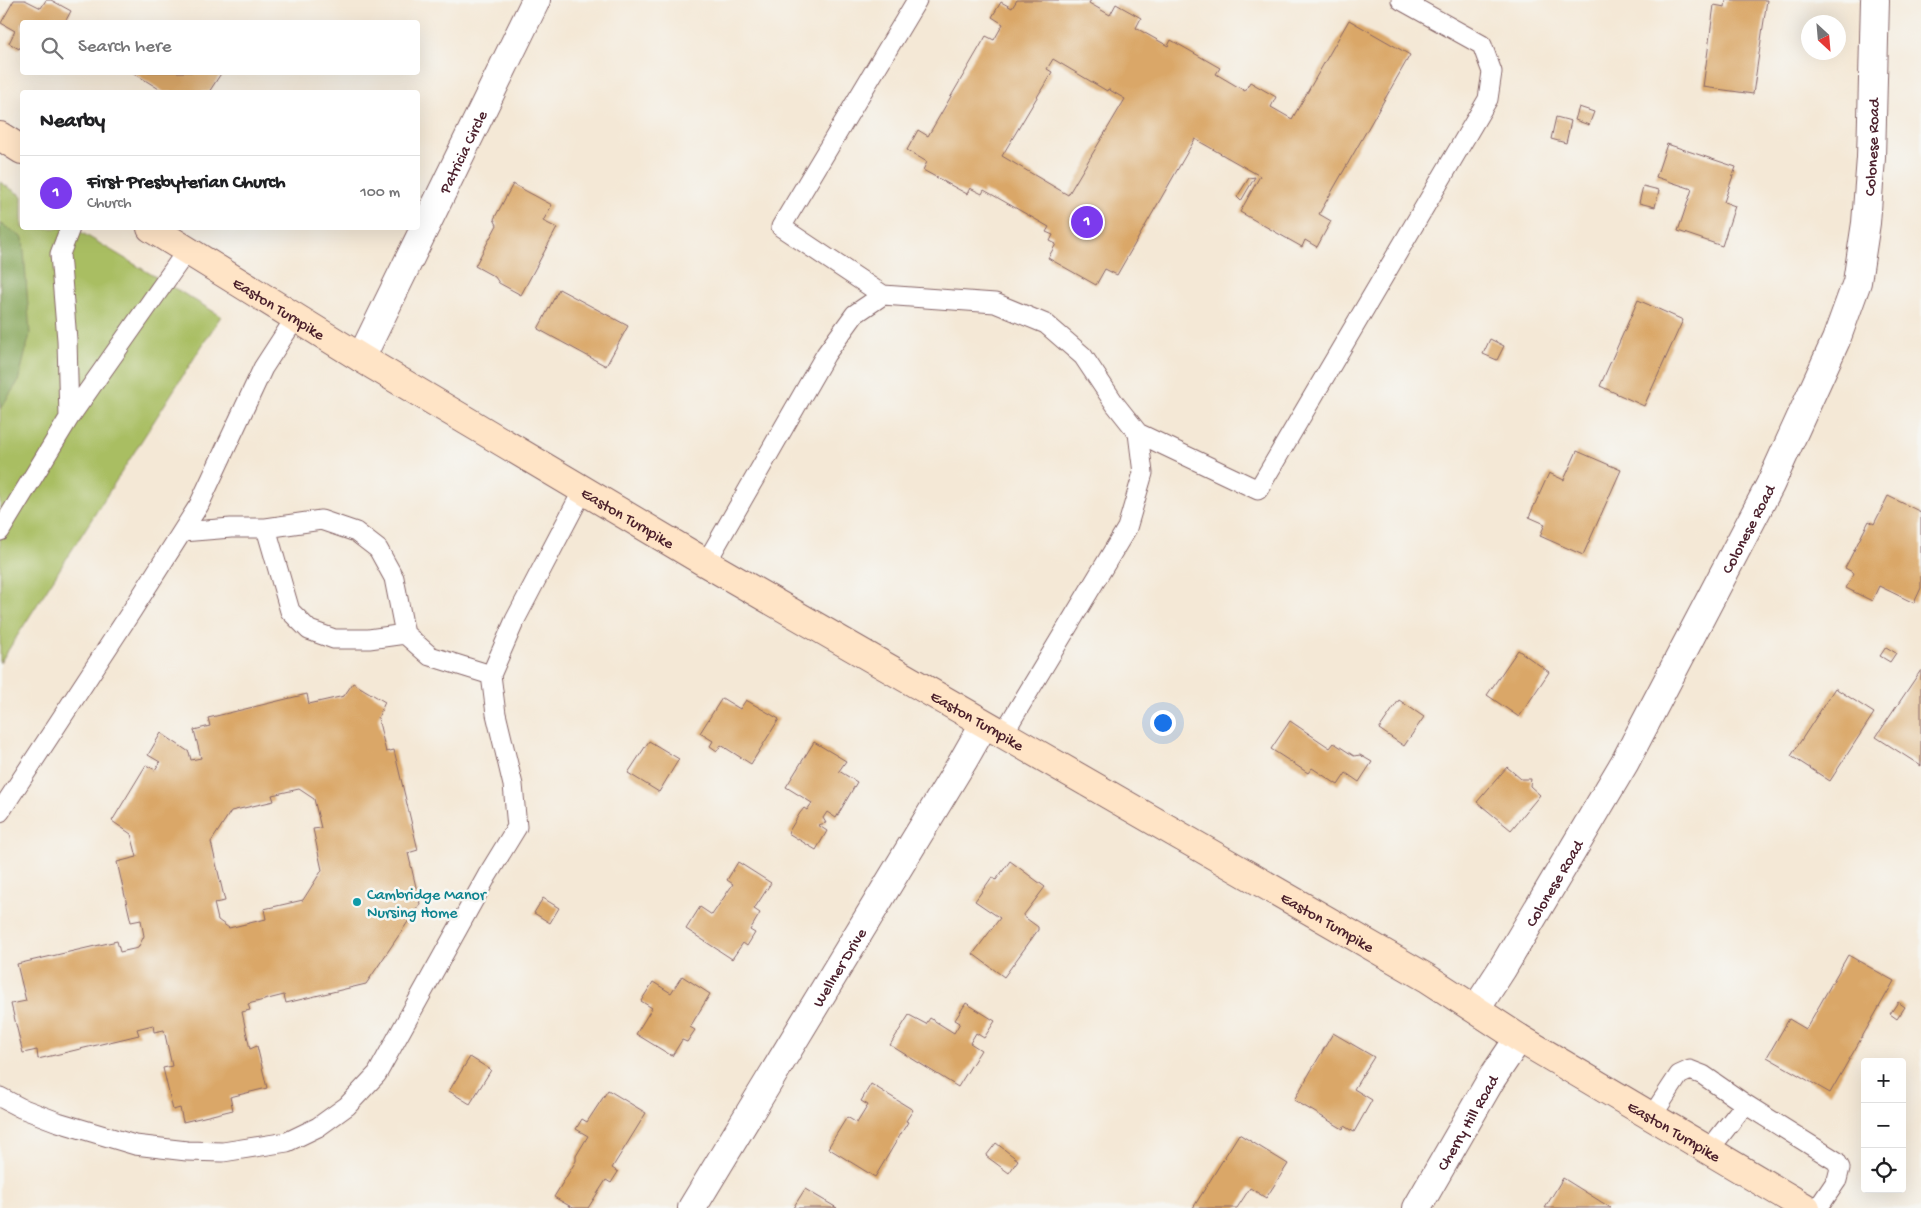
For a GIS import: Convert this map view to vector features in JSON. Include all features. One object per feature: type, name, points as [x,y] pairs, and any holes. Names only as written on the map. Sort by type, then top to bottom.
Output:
[{"type":"main road","points":[[0,136],[20,149]]},
{"type":"main road","name":"Easton Turnpike","points":[[155,230],[362,358],[706,563],[1427,978],[1476,1008],[1519,1038],[1806,1208]]},
{"type":"street","name":"Patricia Circle","points":[[362,358],[536,0]]},
{"type":"street","name":"Colonese Road","points":[[1476,1008],[1507,960],[1625,762],[1770,485],[1836,340],[1857,282],[1866,223],[1871,158],[1875,0]]},
{"type":"street","name":"Wellner Drive","points":[[692,1208],[953,778],[993,729]]},
{"type":"street","name":"Cherry Hill Road","points":[[1416,1208],[1492,1078],[1519,1038]]},
{"type":"lane","points":[[917,0],[781,227],[883,295],[995,303],[1046,324],[1083,356],[1115,404],[1138,433],[1258,490],[1488,99],[1492,72],[1482,44],[1401,0]]},
{"type":"lane","points":[[69,230],[60,254],[67,340],[69,418]]},
{"type":"lane","points":[[0,531],[69,418],[188,249]]},
{"type":"lane","points":[[706,563],[826,354],[855,314],[883,295]]},
{"type":"lane","points":[[0,812],[199,505],[263,368],[296,317]]},
{"type":"lane","points":[[993,729],[1127,528],[1143,473],[1138,433]]},
{"type":"lane","points":[[0,1097],[21,1108],[58,1122],[126,1142],[187,1151],[223,1152],[288,1142],[318,1127],[347,1106],[377,1074],[487,876],[517,827],[512,784],[496,714],[491,675],[515,620],[583,490]]},
{"type":"lane","points":[[182,532],[231,528],[266,528],[321,520],[356,532],[378,549],[394,578],[405,634],[430,656],[491,675]]},
{"type":"lane","points":[[266,528],[290,612],[309,630],[334,639],[370,639],[405,634]]},
{"type":"lane","points":[[1652,1116],[1679,1075],[1690,1070],[1703,1075],[1745,1104],[1836,1161],[1840,1168],[1837,1180],[1818,1208]]},
{"type":"lane","points":[[1709,1150],[1745,1104]]},
{"type":"green space","points":[[0,182],[20,195],[20,230],[77,230],[221,316],[0,663]]},
{"type":"green space","points":[[0,223],[23,238],[30,334],[18,382],[0,409]]},
{"type":"building","points":[[14,0],[25,0],[41,8],[46,0],[51,0],[71,11],[66,20],[20,20],[19,49],[9,43],[15,31],[1,23]]},
{"type":"building","points":[[1017,0],[1091,0],[1089,3],[1110,15],[1116,4],[1141,18],[1136,28],[1168,46],[1171,40],[1220,68],[1216,74],[1245,91],[1250,82],[1276,97],[1271,107],[1292,119],[1349,20],[1410,55],[1319,214],[1331,221],[1317,247],[1305,240],[1302,247],[1240,212],[1260,176],[1195,139],[1117,275],[1105,269],[1096,285],[1048,258],[1056,244],[1050,241],[1053,235],[1046,232],[1049,227],[984,190],[982,194],[970,188],[967,194],[923,170],[927,162],[907,150],[918,130],[928,136],[986,36],[994,40],[1003,24],[992,17],[1001,2],[1012,8]],"holes":[[[1053,59],[1107,91],[1108,89],[1125,99],[1068,195],[1002,156],[1052,72],[1047,69]]]},
{"type":"building","points":[[1726,0],[1767,0],[1753,94],[1703,87],[1714,5],[1725,7]]},
{"type":"building","points":[[137,75],[220,75],[210,90],[161,90]]},
{"type":"building","points":[[1579,107],[1594,112],[1589,125],[1575,120]]},
{"type":"building","points":[[1556,117],[1571,121],[1566,143],[1551,139]]},
{"type":"building","points":[[1667,144],[1736,167],[1724,202],[1735,206],[1722,246],[1678,231],[1692,189],[1656,177]]},
{"type":"building","points":[[1255,177],[1241,201],[1237,197],[1249,178]]},
{"type":"building","points":[[513,184],[552,205],[543,221],[557,228],[521,295],[499,283],[495,277],[475,266],[497,225],[494,219]]},
{"type":"building","points":[[1643,186],[1659,190],[1655,207],[1639,203]]},
{"type":"building","points":[[559,289],[628,326],[606,366],[538,329]]},
{"type":"building","points":[[1638,300],[1683,320],[1644,406],[1600,386]]},
{"type":"building","points":[[1490,339],[1504,346],[1497,360],[1483,354]]},
{"type":"building","points":[[1577,451],[1621,470],[1583,555],[1540,536],[1545,524],[1529,517],[1549,473],[1564,480]]},
{"type":"building","points":[[1888,496],[1921,512],[1921,588],[1914,603],[1879,586],[1872,601],[1846,588],[1854,573],[1845,568],[1869,521],[1874,524]]},
{"type":"building","points":[[1886,647],[1896,653],[1890,662],[1880,656]]},
{"type":"building","points":[[1518,650],[1549,672],[1519,717],[1487,695]]},
{"type":"building","points":[[1921,670],[1921,766],[1876,737]]},
{"type":"building","name":"Cambridge Manor Nursing Home","points":[[353,683],[385,702],[378,718],[386,752],[394,750],[418,850],[408,853],[420,904],[366,984],[286,1003],[284,995],[248,1004],[250,1010],[242,1012],[250,1049],[257,1046],[267,1088],[230,1097],[233,1110],[183,1122],[180,1108],[173,1110],[163,1068],[172,1066],[164,1030],[154,1032],[153,1025],[137,1029],[139,1035],[38,1059],[37,1050],[23,1053],[11,1004],[26,1001],[17,964],[117,941],[120,952],[138,948],[144,936],[141,920],[131,922],[117,862],[137,857],[131,834],[112,821],[146,765],[155,770],[160,762],[148,755],[161,733],[189,752],[191,760],[201,758],[194,730],[210,726],[208,718],[307,694],[309,704],[344,696]],"holes":[[[299,789],[314,799],[321,828],[313,829],[322,870],[303,900],[264,909],[266,919],[229,928],[218,920],[214,903],[225,901],[211,842],[231,811],[274,801],[272,795]]]},
{"type":"building","points":[[1835,688],[1874,713],[1830,781],[1791,756]]},
{"type":"building","points":[[722,698],[740,709],[746,700],[779,719],[751,764],[721,745],[717,751],[710,746],[713,741],[700,733]]},
{"type":"building","points":[[1399,700],[1424,717],[1404,746],[1379,729]]},
{"type":"building","points":[[1290,721],[1330,748],[1334,743],[1354,756],[1360,755],[1372,762],[1359,782],[1346,773],[1338,785],[1312,768],[1308,773],[1271,749]]},
{"type":"building","points":[[649,741],[679,759],[659,792],[628,773]]},
{"type":"building","points":[[814,742],[846,761],[839,771],[857,782],[836,818],[827,812],[823,818],[826,823],[818,825],[827,831],[816,850],[788,833],[804,808],[807,810],[812,803],[786,787]]},
{"type":"building","points":[[1507,767],[1521,779],[1531,779],[1530,786],[1540,795],[1511,830],[1477,802]]},
{"type":"building","points":[[1010,861],[1045,887],[1023,916],[1038,927],[1038,930],[1004,977],[973,954],[1000,918],[975,901],[992,877],[996,880]]},
{"type":"building","points":[[738,862],[771,883],[754,909],[760,913],[750,930],[755,933],[747,946],[743,943],[732,959],[686,929],[700,907],[712,915],[733,884],[727,880]]},
{"type":"building","points":[[543,898],[559,908],[550,923],[534,913]]},
{"type":"building","points":[[1848,955],[1894,981],[1830,1093],[1767,1057],[1789,1019],[1806,1029]]},
{"type":"building","points":[[682,976],[710,994],[690,1027],[695,1030],[687,1042],[682,1040],[672,1056],[636,1034],[652,1008],[641,1001],[653,982],[671,993]]},
{"type":"building","points":[[1898,1002],[1905,1007],[1897,1019],[1890,1014]]},
{"type":"building","points":[[966,1003],[995,1021],[984,1038],[976,1033],[970,1043],[981,1050],[958,1087],[890,1045],[909,1015],[926,1024],[930,1018],[954,1033],[960,1023],[955,1020]]},
{"type":"building","points":[[1333,1033],[1374,1057],[1354,1089],[1372,1100],[1354,1132],[1344,1126],[1343,1129],[1294,1100]]},
{"type":"building","points":[[470,1057],[491,1070],[470,1104],[449,1091]]},
{"type":"building","points":[[871,1084],[913,1110],[906,1121],[908,1122],[875,1177],[828,1148],[847,1117],[857,1123],[868,1105],[861,1101]]},
{"type":"building","points":[[608,1090],[646,1113],[612,1168],[618,1172],[611,1183],[606,1180],[588,1208],[573,1208],[554,1197],[576,1161],[576,1156],[588,1136],[576,1129],[582,1119],[587,1122]]},
{"type":"building","points":[[1239,1134],[1288,1164],[1266,1198],[1250,1188],[1237,1208],[1193,1208]]},
{"type":"building","points":[[996,1143],[1018,1160],[1009,1173],[986,1156]]},
{"type":"building","points":[[1563,1178],[1611,1208],[1545,1208]]},
{"type":"building","points":[[805,1189],[837,1208],[793,1208]]},
{"type":"place","name":"First Presbyterian Church","points":[[1087,222]]},
{"type":"place","name":"Cambridge Manor Nursing Home","points":[[357,902]]}]
